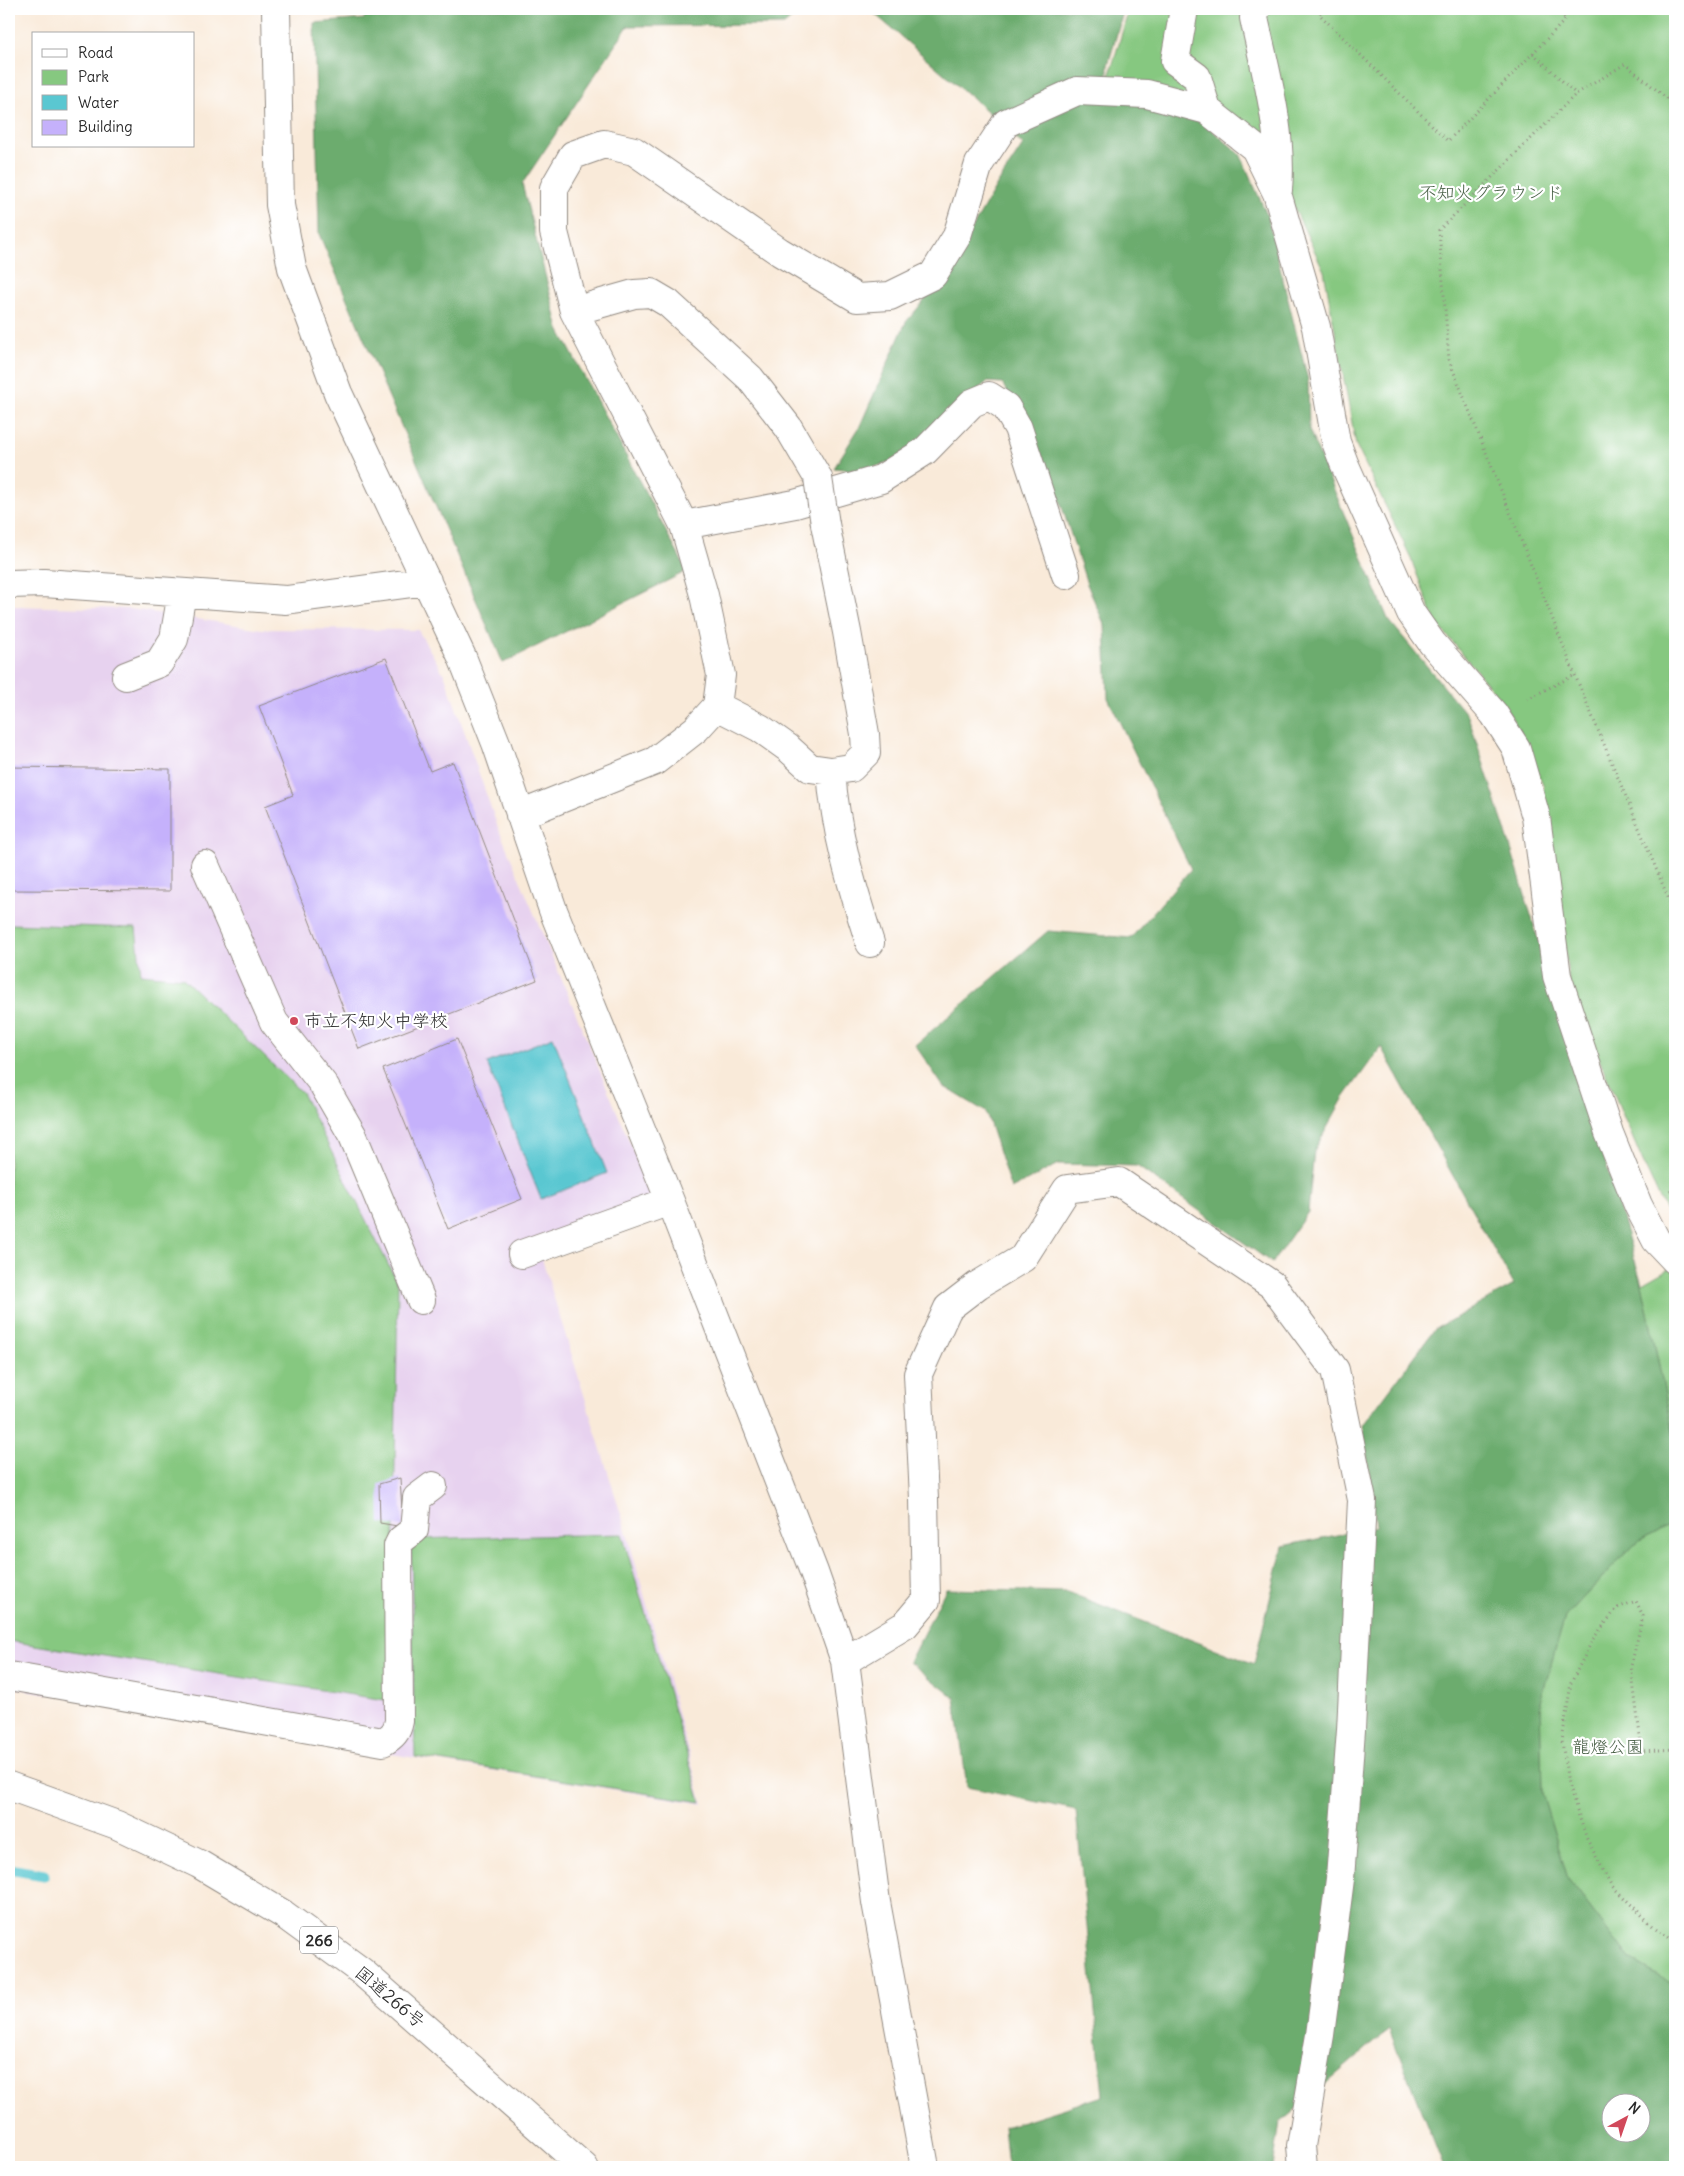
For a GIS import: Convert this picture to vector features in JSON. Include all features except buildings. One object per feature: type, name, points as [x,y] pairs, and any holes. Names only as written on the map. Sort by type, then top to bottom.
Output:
[{"type":"main road","points":[[276,9],[280,205],[292,268],[338,393],[462,657],[496,744],[553,910],[670,1201],[814,1572],[845,1661],[876,1902],[925,2167]]},
{"type":"main road","points":[[1184,9],[1176,62],[1197,77],[1207,110]]},
{"type":"main road","points":[[1256,9],[1254,18],[1274,108],[1279,173],[1277,193]]},
{"type":"main road","points":[[520,815],[654,761],[696,730],[717,706],[720,675],[704,595],[684,525],[574,311],[554,232],[554,188],[573,155],[604,144],[634,151],[780,252],[857,298],[882,297],[890,296],[933,274],[957,236],[979,164],[1006,124],[1077,90],[1147,94],[1207,110],[1255,148],[1277,193],[1316,327],[1336,442],[1411,613],[1432,643],[1494,714],[1516,748],[1536,817],[1557,976],[1609,1132],[1638,1205],[1656,1240],[1675,1260]]},
{"type":"main road","points":[[574,311],[634,294],[651,293],[668,303],[750,378],[788,427],[818,478],[825,524],[848,632],[865,734],[866,753],[850,768],[831,771],[810,768],[788,748],[760,728],[717,706]]},
{"type":"main road","points":[[684,525],[795,504],[881,479],[925,451],[972,403],[989,396],[1006,407],[1018,428],[1066,575]]},
{"type":"main road","points":[[9,584],[44,583],[286,600],[427,581]]},
{"type":"main road","points":[[126,676],[159,663],[174,639],[182,593]]},
{"type":"main road","points":[[831,771],[832,794],[845,862],[870,943]]},
{"type":"main road","points":[[205,865],[274,1022],[323,1084],[353,1136],[421,1300]]},
{"type":"main road","points":[[845,1661],[905,1625],[926,1600],[924,1499],[918,1374],[948,1308],[978,1285],[1023,1258],[1067,1189],[1119,1182],[1272,1285],[1335,1370],[1362,1500],[1351,1730],[1340,1879],[1320,2035],[1301,2146],[1303,2167]]},
{"type":"main road","points":[[522,1254],[670,1201]]},
{"type":"main road","points":[[9,1676],[384,1742],[398,1730],[399,1721],[398,1546],[401,1540],[414,1530],[417,1498],[433,1486]]},
{"type":"main road","name":"国道266号","points":[[9,1786],[117,1825],[199,1864],[283,1914],[361,1971],[584,2167]]},
{"type":"path","points":[[1324,9],[1319,14],[1448,140],[1566,19],[1555,9]]},
{"type":"path","points":[[1533,53],[1576,94]]},
{"type":"path","points":[[1675,105],[1625,64],[1576,94],[1439,230],[1449,360],[1575,675],[1675,914]]},
{"type":"path","points":[[1526,700],[1575,675]]},
{"type":"path","points":[[1675,1749],[1642,1751],[1631,1666],[1643,1616],[1636,1601],[1617,1608],[1592,1639],[1571,1683],[1562,1741],[1568,1784],[1587,1840],[1610,1885],[1653,1926],[1675,1942]]},
{"type":"shaded area","name":"市立不知火中学校","points":[[9,606],[131,609],[262,629],[418,630],[445,676],[497,825],[661,1217],[542,1259],[628,1537],[703,1804],[415,1758],[9,1687]]},
{"type":"green space","points":[[367,9],[804,9],[784,25],[628,26],[522,184],[559,329],[687,571],[503,663],[319,234],[314,23],[364,19]]},
{"type":"green space","points":[[869,9],[1124,9],[1108,65],[1107,98],[1199,119],[1240,154],[1267,215],[1308,380],[1309,430],[1388,619],[1468,716],[1509,842],[1642,1284],[1675,1442],[1675,1521],[1633,1545],[1565,1617],[1540,1701],[1542,1793],[1568,1879],[1630,1960],[1675,1985],[1675,2167],[1443,2167],[1389,2029],[1280,2123],[1273,2167],[1008,2167],[1004,2127],[1103,2096],[1076,1810],[967,1787],[955,1698],[909,1662],[946,1589],[1067,1592],[1254,1664],[1283,1546],[1376,1527],[1363,1425],[1435,1329],[1514,1285],[1381,1047],[1343,1099],[1314,1151],[1308,1212],[1272,1263],[1137,1166],[1059,1164],[1011,1189],[986,1112],[943,1086],[915,1045],[1048,931],[1131,938],[1191,869],[1108,698],[1105,626],[1087,584],[1051,473],[1002,383],[987,382],[946,416],[902,458],[862,471],[834,468],[859,428],[906,322],[945,276],[998,183],[1023,145],[986,110]]},
{"type":"green space","name":"不知火グラウンド","points":[[1129,9],[1675,9],[1675,1231],[1642,1160],[1570,990],[1543,784],[1517,726],[1500,699],[1435,621],[1409,554],[1356,445],[1324,271],[1291,201],[1212,104],[1109,77]]},
{"type":"green space","points":[[9,924],[136,928],[141,974],[183,978],[302,1093],[398,1284],[391,1701],[9,1641]]},
{"type":"green space","points":[[1675,1265],[1675,1442],[1642,1284]]},
{"type":"green space","name":"龍燈公園","points":[[1675,1521],[1675,1985],[1630,1960],[1568,1879],[1542,1793],[1540,1701],[1565,1617],[1633,1545]]},
{"type":"green space","points":[[622,1534],[701,1802],[415,1757],[411,1539]]},
{"type":"water","points":[[553,1037],[607,1173],[541,1199],[487,1063]]},
{"type":"waterway","points":[[9,1869],[44,1875]]},
{"type":"place","name":"市立不知火中学校","points":[[294,1021]]}]
